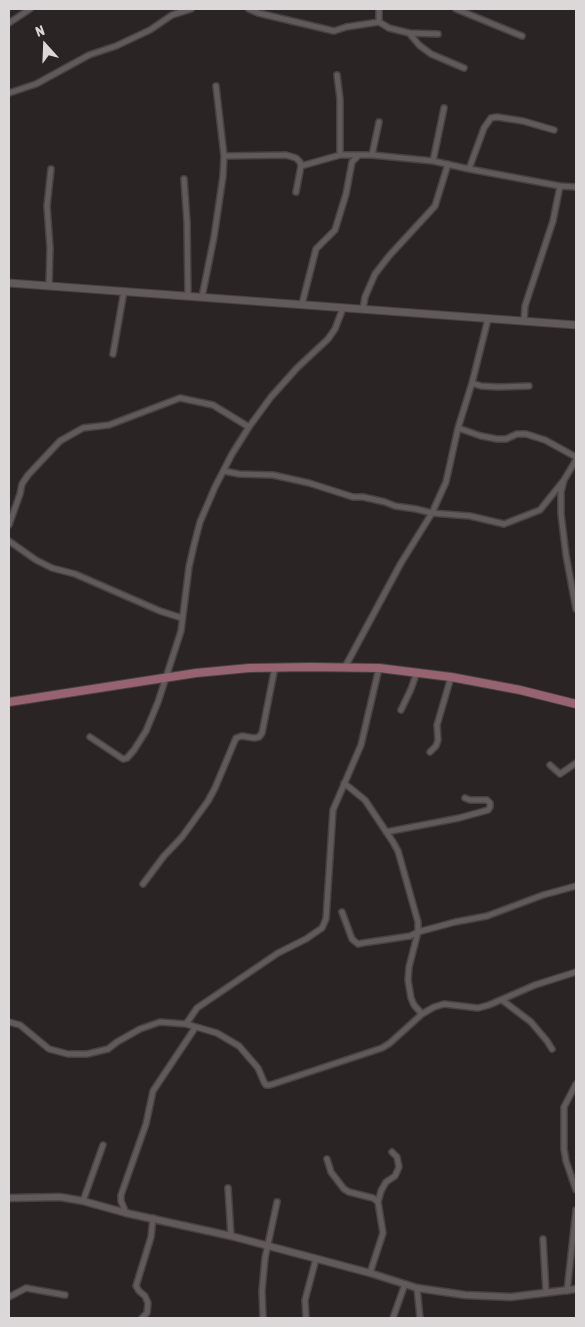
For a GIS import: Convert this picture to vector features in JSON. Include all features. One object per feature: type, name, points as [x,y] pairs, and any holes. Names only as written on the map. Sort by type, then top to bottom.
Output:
[{"type":"main road","points":[[9,283],[576,325]]},
{"type":"main road","points":[[9,702],[167,676],[221,670],[345,667],[379,668],[451,677],[520,690],[576,704]]},
{"type":"street","points":[[9,22],[30,9]]},
{"type":"street","points":[[9,93],[36,84],[89,55],[124,43],[150,30],[172,15],[191,9]]},
{"type":"street","points":[[249,9],[334,31],[346,27],[379,22],[389,28],[409,33],[438,34]]},
{"type":"street","points":[[379,9],[379,22]]},
{"type":"street","points":[[456,9],[522,36]]},
{"type":"street","points":[[409,33],[432,54],[464,68]]},
{"type":"street","points":[[336,75],[340,99],[340,156]]},
{"type":"street","points":[[202,297],[223,176],[224,156],[216,86]]},
{"type":"street","points":[[433,161],[444,108]]},
{"type":"street","points":[[469,170],[484,128],[491,118],[496,116],[554,130]]},
{"type":"street","points":[[372,155],[379,122]]},
{"type":"street","points":[[224,156],[286,155],[296,158],[301,166],[296,192]]},
{"type":"street","points":[[301,166],[340,156],[372,155],[433,161],[469,170],[560,186],[576,187]]},
{"type":"street","points":[[302,304],[316,249],[335,230],[346,194],[352,162],[358,156]]},
{"type":"street","points":[[363,309],[365,297],[375,274],[435,206],[448,164]]},
{"type":"street","points":[[49,286],[50,248],[47,206],[50,169]]},
{"type":"street","points":[[184,179],[187,222],[188,296]]},
{"type":"street","points":[[524,321],[525,306],[553,221],[560,186]]},
{"type":"street","points":[[113,354],[124,292]]},
{"type":"street","points":[[90,737],[123,759],[127,758],[134,750],[153,716],[167,676],[181,631],[189,567],[200,522],[224,470],[249,427],[271,397],[297,368],[328,339],[335,329],[343,308]]},
{"type":"street","points":[[345,667],[401,563],[432,514],[446,482],[458,428],[472,383],[488,318]]},
{"type":"street","points":[[472,383],[481,386],[498,387],[529,386]]},
{"type":"street","points":[[9,525],[22,484],[28,475],[60,441],[82,428],[109,425],[180,398],[213,405],[249,427]]},
{"type":"street","points":[[224,470],[239,474],[282,477],[309,483],[353,497],[363,497],[395,506],[424,510],[432,514],[470,516],[506,524],[540,510],[564,480],[576,458],[545,440],[526,434],[517,434],[506,439],[497,439],[458,428]]},
{"type":"street","points":[[564,480],[561,492],[561,514],[576,609]]},
{"type":"street","points":[[9,541],[36,560],[52,568],[75,574],[160,611],[182,618]]},
{"type":"street","points":[[143,884],[164,856],[182,837],[208,801],[236,738],[242,736],[259,737],[262,732],[275,668]]},
{"type":"street","points":[[186,1024],[197,1008],[278,953],[306,939],[322,928],[326,919],[332,816],[361,745],[379,668]]},
{"type":"street","points":[[401,710],[417,672]]},
{"type":"street","points":[[430,752],[436,746],[438,740],[437,725],[451,677]]},
{"type":"street","points":[[550,766],[560,774],[576,762]]},
{"type":"street","points":[[344,783],[365,800],[398,851],[414,906],[418,932],[409,967],[408,980],[411,998],[422,1014]]},
{"type":"street","points":[[386,832],[459,818],[488,810],[490,807],[490,803],[487,800],[470,800],[465,798]]},
{"type":"street","points":[[342,912],[352,939],[358,944],[410,936],[455,922],[474,920],[543,895],[576,886]]},
{"type":"street","points":[[9,1022],[20,1025],[49,1049],[68,1054],[87,1054],[108,1049],[140,1029],[160,1022],[186,1024],[217,1033],[239,1046],[258,1068],[266,1085],[270,1085],[382,1048],[422,1014],[444,1004],[478,1008],[489,1006],[535,986],[576,972]]},
{"type":"street","points":[[502,1000],[531,1022],[547,1040],[552,1050]]},
{"type":"street","points":[[126,1212],[121,1201],[121,1195],[146,1124],[152,1092],[195,1028]]},
{"type":"street","points":[[576,1084],[564,1107],[564,1148],[566,1161],[576,1190]]},
{"type":"street","points":[[83,1201],[103,1145]]},
{"type":"street","points":[[370,1272],[383,1233],[378,1202],[381,1191],[399,1167],[397,1156],[392,1152]]},
{"type":"street","points":[[327,1159],[331,1172],[344,1189],[373,1198],[378,1202]]},
{"type":"street","points":[[228,1188],[231,1236]]},
{"type":"street","points":[[9,1198],[60,1197],[83,1201],[231,1236],[370,1272],[417,1288],[465,1295],[511,1297],[576,1289]]},
{"type":"street","points":[[263,1318],[262,1291],[267,1246],[277,1202]]},
{"type":"street","points":[[567,1291],[576,1210]]},
{"type":"street","points":[[142,1318],[147,1313],[148,1303],[145,1296],[136,1286],[151,1237],[153,1218]]},
{"type":"street","points":[[543,1239],[546,1293]]},
{"type":"street","points":[[306,1318],[305,1300],[316,1259]]},
{"type":"street","points":[[393,1318],[405,1284]]},
{"type":"street","points":[[9,1297],[26,1288],[65,1295]]},
{"type":"street","points":[[417,1288],[420,1318]]}]
